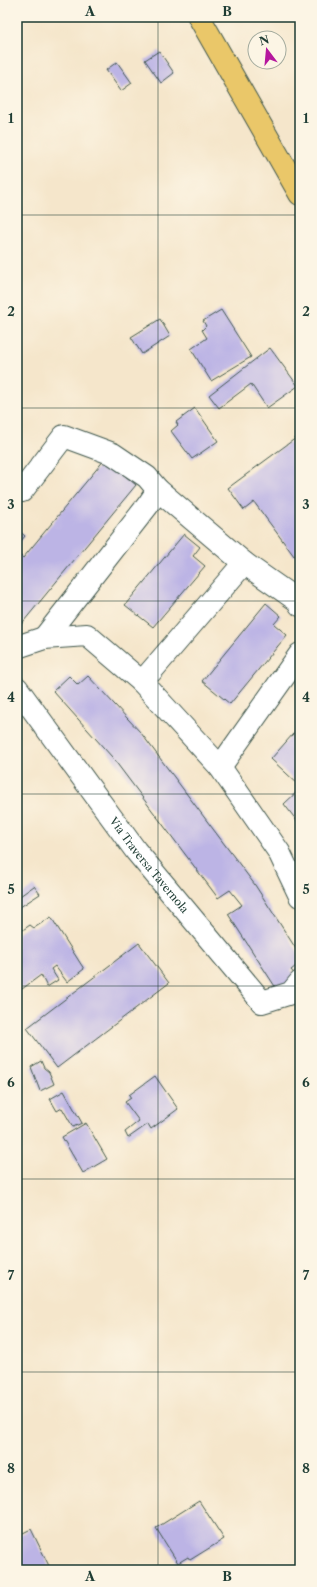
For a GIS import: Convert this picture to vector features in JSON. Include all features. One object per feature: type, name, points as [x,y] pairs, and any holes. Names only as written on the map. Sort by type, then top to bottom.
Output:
[{"type":"highway","points":[[199,17],[300,194]]},
{"type":"street","points":[[22,491],[64,436],[113,454],[147,478],[158,490],[244,563],[300,605]]},
{"type":"street","points":[[44,638],[148,505],[158,490]]},
{"type":"street","points":[[142,682],[244,563]]},
{"type":"street","points":[[17,647],[44,638],[87,635],[142,682],[220,768],[279,852],[300,896]]},
{"type":"street","points":[[220,768],[300,654]]},
{"type":"street","name":"Via Traversa Tavernola","points":[[17,688],[136,851],[262,1002],[291,993],[300,982]]},
{"type":"building","points":[[159,51],[174,73],[161,83],[145,60]]},
{"type":"building","points":[[117,62],[132,83],[121,91],[106,70]]},
{"type":"building","points":[[221,310],[251,357],[211,381],[191,349],[207,338],[202,330],[206,326],[203,321]]},
{"type":"building","points":[[160,319],[170,336],[142,354],[131,337]]},
{"type":"building","points":[[270,348],[298,386],[267,408],[251,384],[219,408],[209,395]]},
{"type":"building","points":[[195,408],[218,441],[192,459],[171,431],[178,425],[176,422]]},
{"type":"building","points":[[300,435],[300,552],[294,556],[254,502],[244,510],[228,488]]},
{"type":"building","points":[[105,459],[136,485],[19,627],[17,625],[17,553],[23,558]]},
{"type":"building","points":[[17,529],[25,536],[17,546]]},
{"type":"building","points":[[184,534],[200,547],[193,556],[205,566],[153,627],[125,605]]},
{"type":"building","points":[[266,603],[281,616],[274,624],[287,635],[230,704],[202,681]]},
{"type":"building","points":[[69,676],[78,685],[88,676],[141,733],[255,885],[300,955],[300,963],[291,970],[298,978],[278,991],[228,914],[242,905],[230,890],[218,898],[112,757],[53,691]]},
{"type":"building","points":[[300,726],[300,786],[271,759]]},
{"type":"building","points":[[300,789],[300,825],[284,804]]},
{"type":"building","points":[[34,886],[40,894],[17,909],[17,895],[19,894],[20,896]]},
{"type":"building","points":[[51,917],[84,969],[67,982],[55,966],[51,969],[58,980],[47,987],[41,975],[22,989],[17,983],[17,934],[30,925],[34,928]]},
{"type":"building","points":[[139,943],[169,983],[57,1068],[27,1028]]},
{"type":"building","points":[[41,1061],[44,1068],[49,1072],[54,1084],[40,1091],[31,1067]]},
{"type":"building","points":[[155,1076],[178,1109],[151,1129],[148,1124],[128,1138],[125,1132],[139,1121],[125,1102],[131,1098],[129,1095]]},
{"type":"building","points":[[64,1091],[82,1123],[73,1127],[62,1108],[57,1111],[50,1099]]},
{"type":"building","points":[[86,1123],[107,1159],[83,1173],[62,1137]]},
{"type":"building","points":[[199,1501],[224,1539],[190,1560],[188,1557],[178,1563],[156,1528]]},
{"type":"building","points":[[31,1529],[51,1570],[17,1570],[17,1536]]}]
